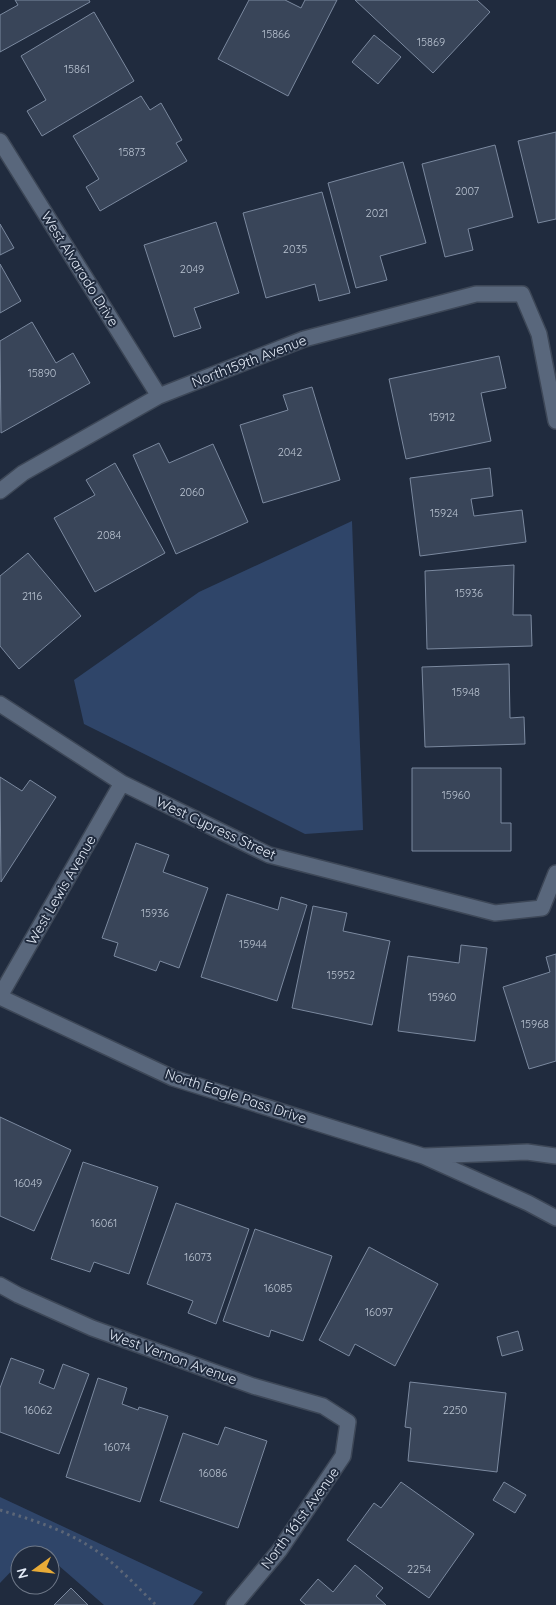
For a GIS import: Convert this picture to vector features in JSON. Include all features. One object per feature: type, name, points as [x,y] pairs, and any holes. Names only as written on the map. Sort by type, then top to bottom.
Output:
[{"type":"street","name":"West Alvarado Drive","points":[[0,141],[159,396]]},
{"type":"street","name":"North159th Avenue","points":[[0,491],[22,473],[159,396],[304,339],[476,294],[522,294],[539,334],[556,421]]},
{"type":"street","name":"West Cypress Street","points":[[0,704],[122,783],[269,855],[495,912],[542,908],[556,873]]},
{"type":"street","name":"West Lewis Avenue","points":[[0,996],[122,783]]},
{"type":"street","name":"North Eagle Pass Drive","points":[[0,996],[173,1078],[423,1156],[528,1202],[556,1218]]},
{"type":"street","name":"North Eagle Pass Drive","points":[[423,1156],[527,1152],[556,1156]]},
{"type":"street","name":"West Vernon Avenue","points":[[0,1285],[92,1328],[253,1386],[323,1406],[348,1422]]},
{"type":"street","name":"North 161st Avenue","points":[[234,1605],[279,1551],[344,1456],[348,1422]]},
{"type":"path","points":[[0,1510],[30,1519],[90,1547],[156,1605]]},
{"type":"shaded area","points":[[352,521],[363,830],[305,834],[84,724],[74,680],[199,592]]},
{"type":"shaded area","points":[[0,1497],[203,1592],[193,1605],[104,1605],[60,1567],[60,1545],[10,1545],[10,1572],[0,1583]]},
{"type":"building","points":[[15,0],[89,0],[90,2],[0,52],[0,15],[18,5]]},
{"type":"building","points":[[249,0],[285,0],[301,8],[305,0],[337,0],[288,96],[218,59]]},
{"type":"building","points":[[355,0],[477,0],[490,12],[433,73]]},
{"type":"building","points":[[94,12],[134,81],[42,136],[27,111],[46,100],[21,56]]},
{"type":"building","points":[[374,35],[401,57],[378,84],[352,62]]},
{"type":"building","points":[[141,96],[150,110],[161,103],[182,140],[176,143],[187,161],[100,211],[86,187],[99,179],[73,136]]},
{"type":"building","points":[[556,132],[556,219],[538,223],[518,141]]},
{"type":"building","points":[[495,145],[513,217],[468,229],[473,250],[445,257],[422,164]]},
{"type":"building","points":[[403,162],[426,243],[380,256],[387,280],[356,288],[328,183]]},
{"type":"building","points":[[322,192],[350,293],[319,301],[315,284],[266,298],[243,213]]},
{"type":"building","points":[[216,222],[239,293],[194,308],[201,328],[174,337],[144,245]]},
{"type":"building","points":[[0,224],[14,248],[0,255]]},
{"type":"building","points":[[0,264],[21,301],[0,313]]},
{"type":"building","points":[[32,322],[56,363],[73,353],[90,383],[1,433],[0,341]]},
{"type":"building","points":[[499,356],[506,388],[481,393],[491,441],[406,459],[389,379]]},
{"type":"building","points":[[312,387],[340,480],[263,503],[240,425],[288,410],[283,395]]},
{"type":"building","points":[[159,443],[169,463],[213,444],[248,522],[176,554],[133,455]]},
{"type":"building","points":[[115,463],[165,553],[95,592],[54,518],[95,495],[86,480]]},
{"type":"building","points":[[490,468],[493,496],[471,499],[474,516],[522,510],[526,542],[420,556],[410,478]]},
{"type":"building","points":[[28,553],[81,616],[19,669],[0,646],[0,576]]},
{"type":"building","points":[[514,565],[513,615],[531,615],[532,646],[427,649],[425,571]]},
{"type":"building","points":[[509,664],[510,718],[524,717],[525,744],[425,747],[422,667]]},
{"type":"building","points":[[412,768],[501,768],[501,823],[511,823],[511,851],[412,851]]},
{"type":"building","points":[[0,777],[22,791],[30,780],[56,797],[1,882]]},
{"type":"building","points":[[136,843],[169,855],[163,872],[208,888],[179,968],[160,961],[156,971],[114,956],[118,943],[102,938]]},
{"type":"building","points":[[227,894],[278,910],[281,897],[307,905],[277,1001],[201,977]]},
{"type":"building","points":[[313,906],[347,913],[343,931],[390,941],[372,1025],[292,1008]]},
{"type":"building","points":[[461,945],[487,948],[475,1041],[398,1031],[408,956],[459,963]]},
{"type":"building","points":[[556,954],[556,1061],[529,1069],[503,987],[550,972],[546,957]]},
{"type":"building","points":[[0,1117],[71,1150],[34,1231],[0,1216]]},
{"type":"building","points":[[83,1162],[158,1187],[129,1274],[94,1262],[90,1272],[51,1259]]},
{"type":"building","points":[[176,1203],[249,1229],[216,1324],[188,1313],[193,1301],[147,1284]]},
{"type":"building","points":[[255,1229],[332,1256],[303,1341],[271,1330],[269,1337],[223,1321]]},
{"type":"building","points":[[369,1247],[438,1284],[395,1366],[355,1344],[349,1356],[319,1340]]},
{"type":"building","points":[[518,1331],[523,1350],[502,1356],[497,1337]]},
{"type":"building","points":[[11,1358],[44,1370],[39,1383],[54,1389],[63,1364],[89,1374],[59,1454],[0,1432],[0,1388]]},
{"type":"building","points":[[98,1378],[127,1388],[122,1404],[138,1410],[139,1407],[168,1416],[140,1502],[66,1477]]},
{"type":"building","points":[[410,1382],[506,1393],[497,1472],[408,1461],[411,1428],[405,1427]]},
{"type":"building","points":[[225,1427],[267,1441],[238,1528],[160,1501],[183,1433],[218,1445]]},
{"type":"building","points":[[401,1482],[474,1534],[429,1598],[347,1540],[374,1503],[381,1508]]},
{"type":"building","points":[[504,1482],[526,1495],[515,1513],[493,1500]]},
{"type":"building","points":[[355,1565],[383,1588],[376,1596],[386,1605],[306,1605],[300,1600],[318,1579],[333,1592]]},
{"type":"building","points":[[71,1588],[88,1605],[54,1605]]}]
